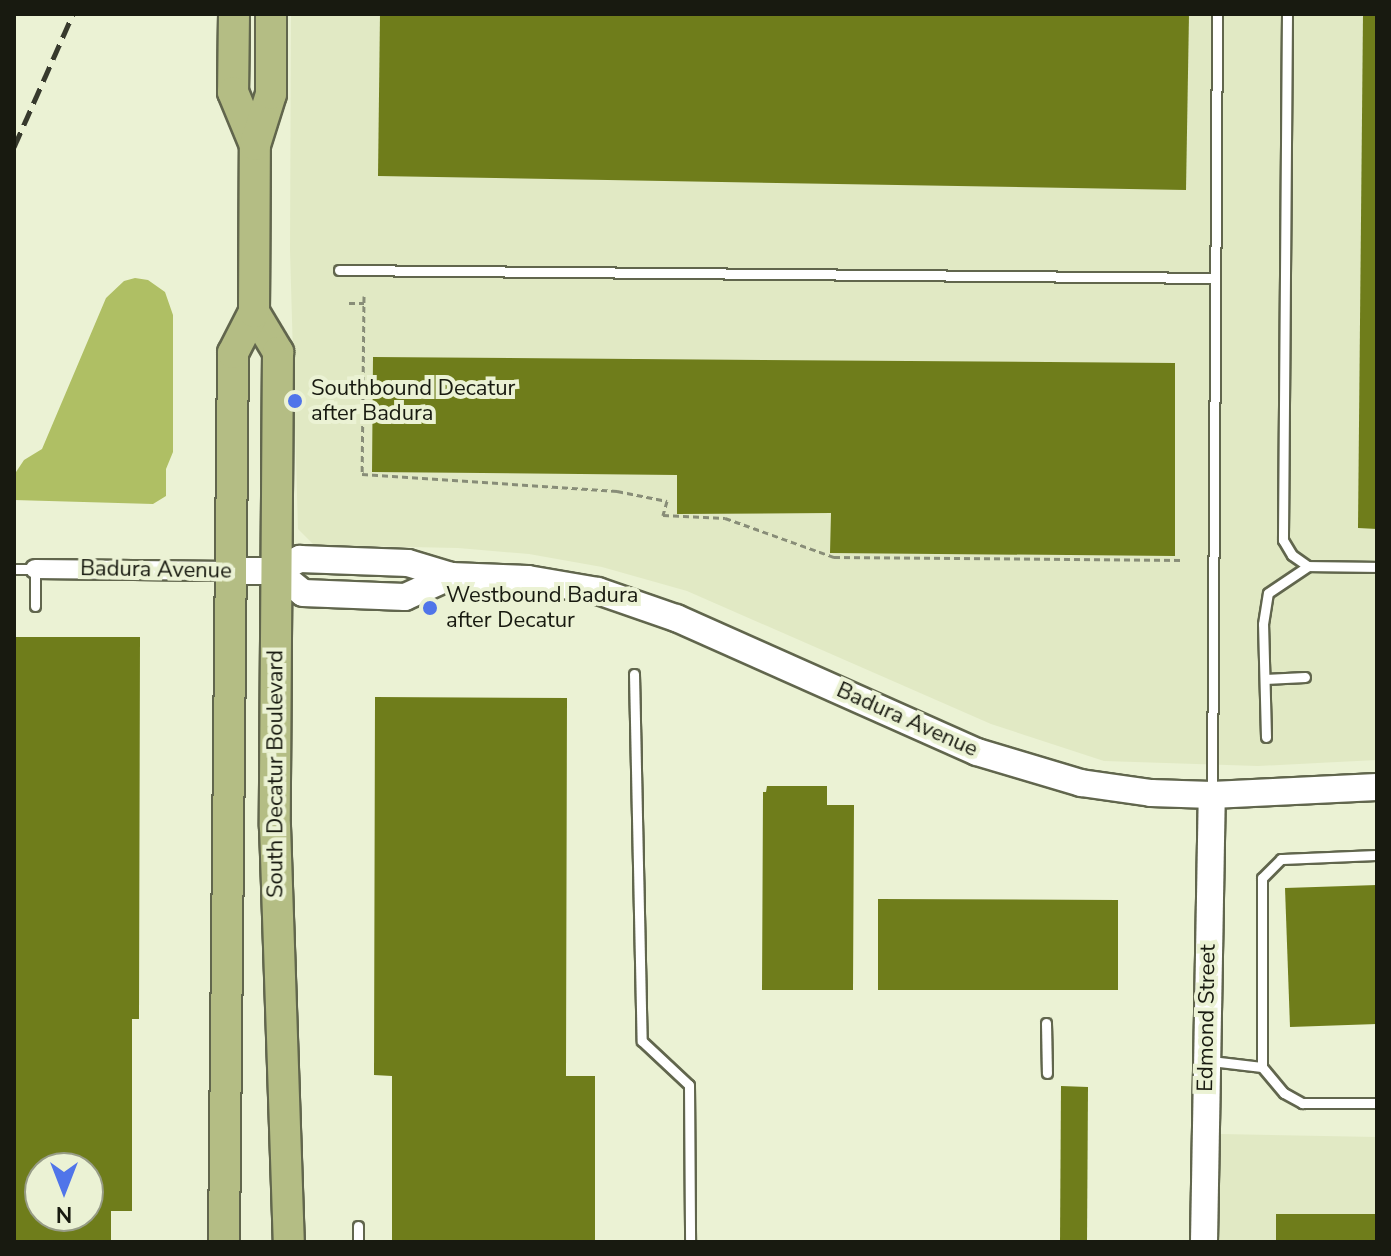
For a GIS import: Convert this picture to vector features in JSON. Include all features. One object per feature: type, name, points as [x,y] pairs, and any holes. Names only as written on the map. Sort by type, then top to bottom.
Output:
[{"type":"main road","name":"South Decatur Boulevard","points":[[234,14],[233,92],[255,145]]},
{"type":"main road","name":"South Decatur Boulevard","points":[[224,1242],[233,353],[254,312],[255,145],[271,94],[271,14]]},
{"type":"main road","name":"South Decatur Boulevard","points":[[254,312],[278,352],[275,841],[289,1242]]},
{"type":"main road","name":"Badura Avenue","points":[[231,571],[276,571],[300,559],[408,563],[451,576],[528,579],[598,591],[676,618],[977,752],[1081,783],[1151,793],[1212,795],[1377,787]]},
{"type":"main road","name":"Edmond Street","points":[[1204,1242],[1212,795]]},
{"type":"street","name":"Badura Avenue","points":[[35,569],[231,571]]},
{"type":"lane","points":[[1212,795],[1217,14]]},
{"type":"lane","points":[[1287,14],[1283,540],[1292,555],[1308,566],[1377,567]]},
{"type":"lane","points":[[339,270],[1215,278]]},
{"type":"lane","points":[[1266,737],[1263,624],[1268,593],[1308,566]]},
{"type":"lane","points":[[14,569],[35,569],[35,606]]},
{"type":"lane","points":[[634,674],[642,1041],[689,1085],[690,1242]]},
{"type":"lane","points":[[1265,679],[1305,677]]},
{"type":"lane","points":[[1377,855],[1281,859],[1262,878],[1262,1067],[1284,1093],[1302,1103],[1377,1103]]},
{"type":"lane","points":[[1046,1023],[1047,1073]]},
{"type":"lane","points":[[1206,1061],[1262,1067]]},
{"type":"lane","points":[[358,1226],[358,1242]]},
{"type":"path","points":[[364,296],[362,474],[617,491],[667,501],[663,515],[725,518],[834,557],[1182,560]]},
{"type":"path","points":[[349,303],[364,303]]},
{"type":"shaded area","points":[[291,14],[1377,14],[1377,760],[1258,766],[1104,761],[991,724],[687,591],[602,567],[529,554],[458,548],[314,545],[298,529],[290,250]]},
{"type":"shaded area","points":[[135,278],[148,280],[165,292],[173,315],[173,452],[166,469],[166,496],[153,504],[14,500],[14,475],[24,460],[42,449],[106,298],[124,281]]},
{"type":"shaded area","points":[[1220,1134],[1377,1137],[1377,1242],[1217,1242]]},
{"type":"building","points":[[380,14],[1189,14],[1186,190],[378,176]]},
{"type":"building","points":[[1363,14],[1377,14],[1377,529],[1358,528]]},
{"type":"building","points":[[373,357],[1175,363],[1175,556],[830,553],[831,513],[677,514],[677,475],[372,472]]},
{"type":"building","points":[[14,637],[140,637],[139,1019],[132,1019],[132,1211],[111,1211],[111,1242],[14,1242]]},
{"type":"building","points":[[375,697],[567,698],[566,1076],[595,1076],[595,1242],[392,1242],[392,1076],[374,1075]]},
{"type":"building","points":[[767,786],[827,786],[827,805],[854,805],[853,990],[762,990],[763,792],[766,792]]},
{"type":"building","points":[[1377,885],[1377,1024],[1290,1027],[1285,888]]},
{"type":"building","points":[[878,899],[1118,900],[1118,990],[878,990]]},
{"type":"building","points":[[1061,1086],[1088,1087],[1087,1242],[1060,1242]]},
{"type":"building","points":[[1276,1214],[1377,1214],[1377,1242],[1276,1242]]},
{"type":"railway","points":[[14,147],[73,14]]},
{"type":"place","name":"Southbound Decatur after Badura","points":[[295,401]]},
{"type":"place","name":"Westbound Badura after Decatur","points":[[430,608]]}]
